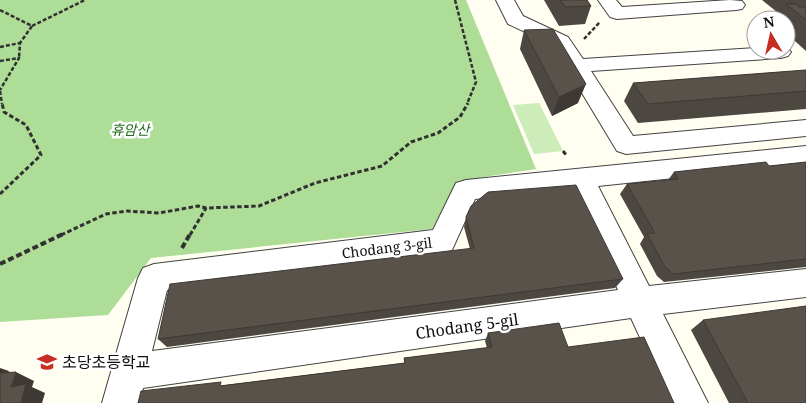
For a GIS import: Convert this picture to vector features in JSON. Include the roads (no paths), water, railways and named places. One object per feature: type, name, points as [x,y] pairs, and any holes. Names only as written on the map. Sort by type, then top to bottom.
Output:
[{"type":"street","points":[[505,0],[515,20],[561,41],[626,144],[806,128]]},
{"type":"street","points":[[612,6],[746,13]]},
{"type":"street","points":[[576,66],[746,54]]},
{"type":"street","points":[[781,60],[791,71]]},
{"type":"street","name":"Chodang 3-gil","points":[[125,387],[154,278],[442,240],[466,190],[581,180],[806,155]]},
{"type":"street","points":[[581,180],[689,403]]},
{"type":"street","name":"Chodang 5-gil","points":[[125,387],[640,302],[806,283]]},
{"type":"place","name":"초당초등학교","points":[[47,362]]},
{"type":"park label","name":"휴암산","points":[[130,130]]}]
